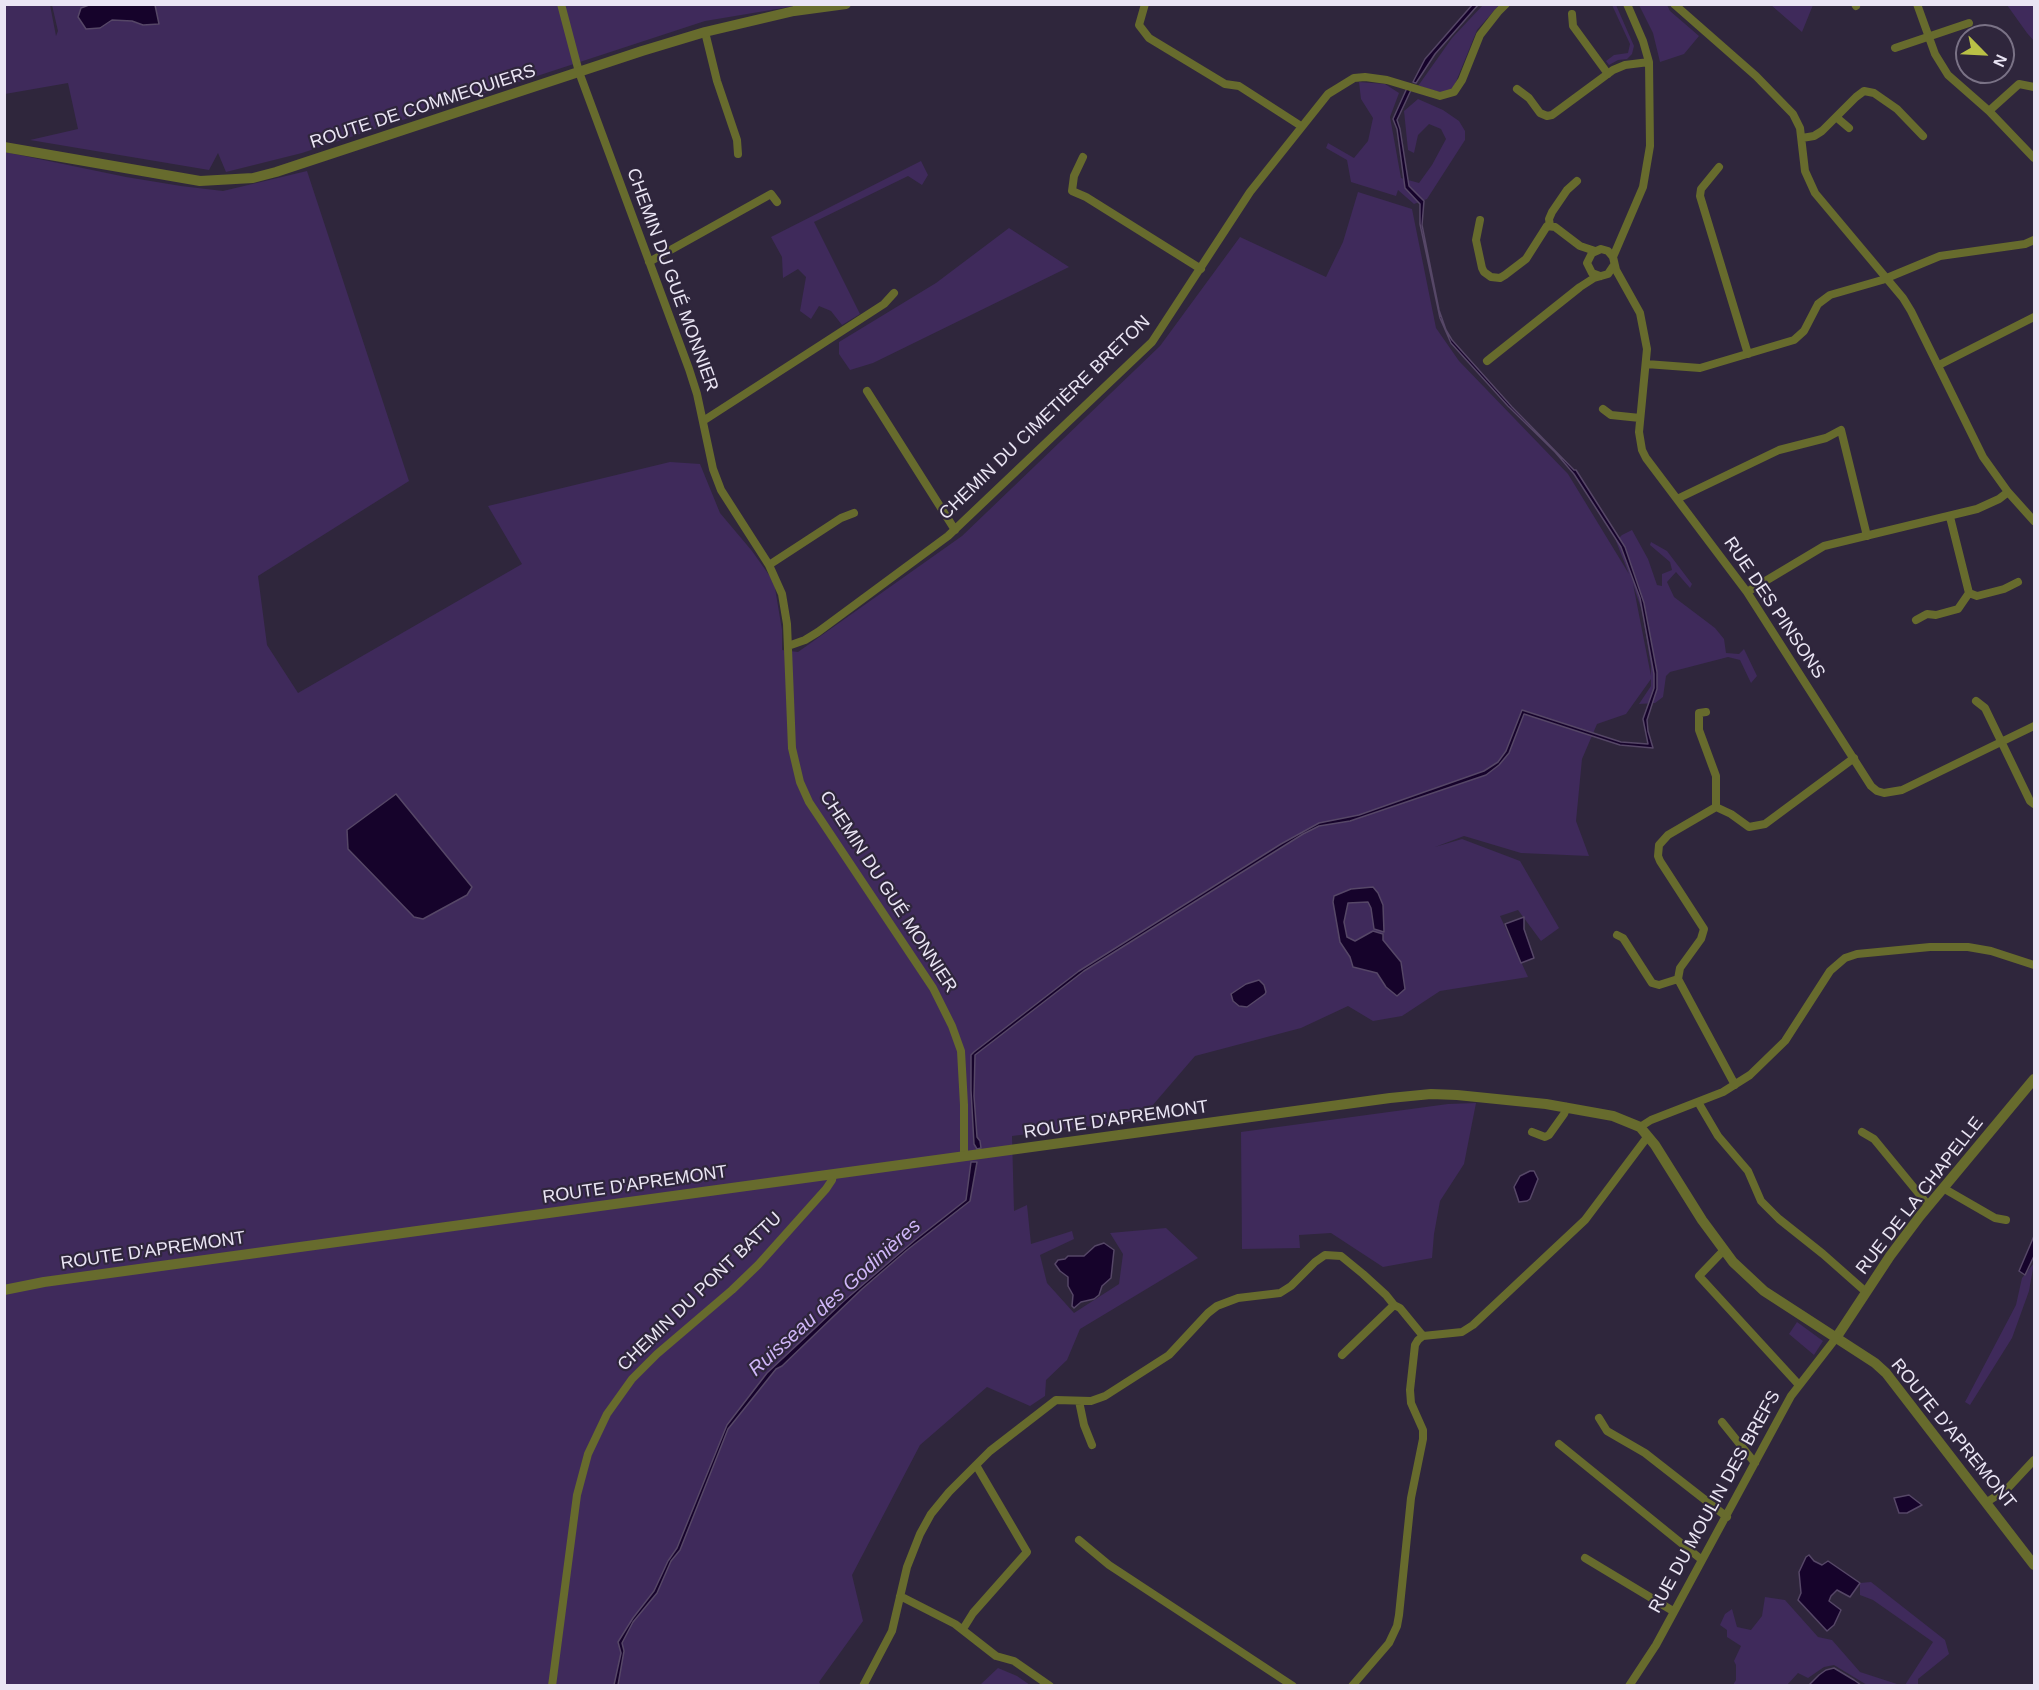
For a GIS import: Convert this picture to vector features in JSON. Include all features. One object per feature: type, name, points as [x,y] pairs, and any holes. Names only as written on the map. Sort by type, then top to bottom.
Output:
[{"type":"street","name":"CHEMIN DU GUÉ MONNIER","points":[[561,4],[579,72],[689,369],[713,469],[721,490],[769,565],[785,607],[792,748],[800,782],[809,802],[933,988],[952,1026],[961,1051],[964,1157]]},
{"type":"street","name":"ROUTE DE COMMEQUIERS","points":[[4,147],[200,181],[253,178],[705,32],[794,11],[846,4]]},
{"type":"street","points":[[1145,4],[1139,25],[1149,38],[1225,84],[1239,86],[1301,126]]},
{"type":"street","name":"CHEMIN DU CIMETIÈRE BRETON","points":[[788,646],[818,632],[955,530],[1152,342],[1250,192],[1328,93],[1354,78],[1377,78],[1440,96],[1454,92],[1462,80],[1479,35],[1506,4]]},
{"type":"street","points":[[1487,361],[1580,287],[1604,275],[1614,261],[1620,238],[1638,201],[1649,160],[1651,120],[1649,62],[1643,41],[1627,4]]},
{"type":"street","points":[[1674,4],[1779,99],[1797,120],[1802,138],[1805,171],[1815,193],[1911,311],[1983,457],[2008,492],[2034,521]]},
{"type":"street","points":[[1917,4],[1928,36],[1948,75],[1989,111],[2034,158]]},
{"type":"street","points":[[1572,14],[1573,26],[1608,74]]},
{"type":"street","points":[[1895,48],[1969,23]]},
{"type":"street","points":[[705,32],[717,81],[737,140],[738,154]]},
{"type":"street","points":[[1517,89],[1529,98],[1540,112],[1547,116],[1552,115],[1608,74],[1625,65],[1649,62]]},
{"type":"street","points":[[1989,111],[2019,84],[2034,87]]},
{"type":"street","points":[[1802,138],[1814,136],[1864,91],[1874,93],[1897,109],[1923,136]]},
{"type":"street","points":[[1836,117],[1849,128]]},
{"type":"street","points":[[1083,157],[1074,176],[1072,192],[1086,197],[1201,268]]},
{"type":"street","points":[[1719,167],[1701,189],[1700,196],[1748,354]]},
{"type":"street","points":[[1550,226],[1549,219],[1552,213],[1567,190],[1577,181]]},
{"type":"street","points":[[649,262],[771,194],[777,202]]},
{"type":"street","points":[[1480,220],[1476,240],[1482,268],[1487,275],[1496,278],[1505,275],[1526,259],[1533,251],[1543,230],[1550,226],[1558,228],[1580,246],[1588,259],[1590,270],[1580,287]]},
{"type":"street","points":[[1580,246],[1594,251],[1604,249],[1620,238]]},
{"type":"street","points":[[1646,364],[1700,368],[1748,354],[1800,337],[1823,298],[1886,278],[1940,256],[2025,244],[2034,240]]},
{"type":"street","points":[[1604,249],[1614,261]]},
{"type":"street","points":[[1588,259],[1594,251]]},
{"type":"street","name":"RUE DES PINSONS","points":[[1614,261],[1640,313],[1646,339],[1646,364],[1639,432],[1646,459],[1747,592],[1871,786],[1877,791],[1892,793],[1902,790],[2034,726]]},
{"type":"street","points":[[1590,270],[1621,279]]},
{"type":"street","points":[[703,421],[884,304],[894,293]]},
{"type":"street","points":[[1939,365],[2034,317]]},
{"type":"street","points":[[867,391],[955,530]]},
{"type":"street","points":[[1603,409],[1611,415],[1640,418]]},
{"type":"street","points":[[1677,499],[1779,450],[1826,438],[1841,430],[1867,536]]},
{"type":"street","points":[[1747,592],[1824,546],[1977,510],[2008,492]]},
{"type":"street","points":[[769,565],[841,518],[854,513]]},
{"type":"street","points":[[1916,620],[1927,614],[1936,615],[1958,609],[1968,592],[1950,517]]},
{"type":"street","points":[[1968,592],[1977,596],[2004,589],[2018,582]]},
{"type":"street","points":[[1976,701],[1985,708],[2030,801],[2034,804]]},
{"type":"street","points":[[1706,712],[1699,714],[1699,730],[1716,776],[1716,807]]},
{"type":"street","points":[[1716,807],[1749,827],[1765,824],[1854,758]]},
{"type":"street","points":[[1716,807],[1662,839],[1658,850],[1660,861],[1704,929],[1701,939],[1680,968],[1678,979],[1735,1085]]},
{"type":"street","points":[[1617,935],[1623,938],[1652,983],[1659,985],[1678,979]]},
{"type":"street","points":[[1640,1127],[1651,1120],[1735,1085],[1777,1051],[1830,971],[1845,958],[1857,954],[1962,946],[1991,951],[2034,965]]},
{"type":"street","name":"RUE DE LA CHAPELLE","points":[[1836,1338],[1890,1256],[1943,1188],[2034,1079]]},
{"type":"street","name":"ROUTE D'APREMONT","points":[[4,1290],[44,1282],[1411,1096],[1457,1095],[1567,1107],[1613,1116],[1640,1127],[1723,1251],[1748,1278],[1764,1291],[1875,1363],[1886,1373],[2034,1565]]},
{"type":"street","points":[[1698,1102],[1718,1136],[1748,1171],[1761,1201],[1779,1219],[1866,1292]]},
{"type":"street","points":[[1532,1132],[1545,1137],[1548,1135],[1567,1107]]},
{"type":"street","points":[[1862,1132],[1874,1139],[1929,1206]]},
{"type":"street","points":[[1352,1686],[1389,1643],[1399,1615],[1411,1498],[1423,1439],[1423,1430],[1411,1403],[1415,1345],[1423,1336],[1462,1332],[1473,1325],[1585,1220],[1648,1136]]},
{"type":"street","name":"CHEMIN DU PONT BATTU","points":[[552,1686],[577,1495],[588,1454],[607,1414],[632,1379],[657,1354],[732,1290],[758,1264],[826,1189],[832,1180],[832,1174]]},
{"type":"street","points":[[1943,1188],[1995,1218],[2006,1220]]},
{"type":"street","points":[[1723,1251],[1698,1276],[1799,1385]]},
{"type":"street","points":[[863,1686],[892,1631],[913,1551],[931,1514],[949,1492],[990,1451],[1056,1400],[1091,1401],[1105,1396],[1169,1355],[1217,1306],[1238,1298],[1280,1293],[1292,1287],[1315,1262],[1325,1255],[1341,1256],[1400,1308],[1423,1336]]},
{"type":"street","points":[[1342,1355],[1394,1305]]},
{"type":"street","name":"RUE DU MOULIN DES BREFS","points":[[1629,1686],[1646,1662],[1799,1385],[1836,1338]]},
{"type":"street","points":[[1079,1401],[1084,1425],[1092,1445]]},
{"type":"street","points":[[1599,1418],[1607,1431],[1645,1453],[1727,1517]]},
{"type":"street","points":[[1722,1422],[1755,1463]]},
{"type":"street","points":[[1559,1444],[1702,1560]]},
{"type":"street","points":[[1987,1502],[2007,1489],[2034,1460]]},
{"type":"street","points":[[963,1629],[973,1613],[1027,1552],[976,1465]]},
{"type":"street","points":[[1079,1540],[1109,1565],[1293,1686]]},
{"type":"street","points":[[1585,1558],[1673,1611]]},
{"type":"street","points":[[900,1596],[963,1629],[996,1656],[1014,1660],[1050,1686]]},
{"type":"shaded area","points":[[155,4],[801,5],[705,21],[302,153],[226,172],[218,153],[209,170],[30,140],[78,129],[68,83],[5,94],[5,5],[50,5],[56,36],[58,31],[52,5],[89,5],[81,8],[100,28],[112,20],[132,21],[143,25],[159,24]]},
{"type":"shaded area","points":[[1473,4],[1478,5],[1435,54],[1416,83],[1413,82],[1425,59]]},
{"type":"shaded area","points":[[89,5],[155,5],[159,24],[143,25],[132,21],[112,20],[100,28],[86,29],[78,17],[81,8]]},
{"type":"shaded area","points":[[1483,5],[1499,5],[1477,30],[1453,89],[1443,93],[1418,86],[1452,38]]},
{"type":"shaded area","points":[[1612,5],[1616,5],[1634,46],[1632,54],[1627,59],[1618,60],[1609,65],[1606,61],[1614,55],[1628,53],[1630,44]]},
{"type":"shaded area","points":[[1639,5],[1667,5],[1670,11],[1699,36],[1684,54],[1660,62],[1653,33]]},
{"type":"shaded area","points":[[1771,5],[1813,5],[1802,32]]},
{"type":"shaded area","points":[[2007,5],[2034,5],[2034,41],[2027,33]]},
{"type":"shaded area","points":[[1359,82],[1385,84],[1399,93],[1390,117],[1401,178],[1419,183],[1446,139],[1441,129],[1429,124],[1418,135],[1414,153],[1408,150],[1404,111],[1418,99],[1443,110],[1459,121],[1465,131],[1465,140],[1427,199],[1414,204],[1398,190],[1396,196],[1351,182],[1347,160],[1326,148],[1328,143],[1354,158],[1368,141],[1373,118],[1361,99]]},
{"type":"shaded area","points":[[1407,88],[1411,90],[1397,120],[1409,186],[1424,201],[1422,225],[1439,310],[1446,330],[1452,340],[1512,407],[1576,470],[1625,547],[1644,603],[1657,672],[1657,689],[1647,720],[1653,748],[1620,745],[1524,714],[1509,753],[1486,775],[1350,821],[1319,826],[1303,834],[1084,971],[975,1055],[974,1096],[977,1137],[981,1148],[977,1149],[974,1144],[971,1055],[1079,971],[1281,844],[1319,823],[1359,815],[1484,771],[1498,762],[1506,751],[1522,710],[1621,742],[1648,744],[1643,719],[1654,688],[1654,674],[1640,598],[1621,547],[1574,474],[1451,343],[1440,318],[1420,224],[1420,204],[1405,188],[1397,129],[1393,119]]},
{"type":"shaded area","points":[[5,152],[126,177],[223,191],[307,171],[409,481],[258,576],[267,645],[298,693],[522,564],[488,506],[670,462],[700,464],[720,513],[774,582],[782,630],[782,650],[798,652],[962,536],[1160,346],[1240,237],[1326,277],[1343,242],[1358,192],[1412,209],[1436,328],[1459,361],[1568,474],[1629,574],[1616,541],[1632,530],[1648,559],[1657,585],[1662,586],[1662,574],[1672,570],[1670,562],[1650,545],[1651,542],[1667,551],[1692,584],[1690,588],[1676,572],[1667,582],[1674,597],[1715,628],[1724,639],[1726,653],[1739,654],[1744,649],[1757,676],[1751,683],[1740,660],[1728,657],[1670,672],[1666,676],[1663,697],[1655,703],[1639,704],[1651,686],[1651,679],[1626,714],[1597,724],[1582,759],[1576,821],[1589,856],[1521,853],[1464,836],[1435,847],[1462,839],[1520,861],[1559,928],[1541,941],[1518,910],[1500,916],[1528,977],[1440,991],[1402,1016],[1373,1021],[1348,1006],[1301,1028],[1195,1056],[1140,1120],[1012,1136],[1014,1211],[1027,1205],[1031,1244],[1072,1231],[1074,1239],[1040,1255],[1047,1283],[1074,1313],[1119,1284],[1123,1254],[1110,1233],[1166,1228],[1198,1258],[1080,1329],[1067,1360],[1046,1380],[1045,1396],[1030,1406],[987,1387],[920,1445],[852,1575],[863,1621],[819,1682],[821,1685],[5,1685]],"holes":[[[1633,584],[1642,611],[1651,666],[1651,676]]]},
{"type":"shaded area","points":[[921,161],[928,175],[922,185],[908,176],[814,222],[860,314],[842,325],[831,311],[819,306],[811,319],[800,311],[806,277],[798,269],[783,278],[782,257],[771,237]]},
{"type":"shaded area","points":[[1009,228],[1069,267],[873,363],[850,370],[839,354],[839,342],[936,283]]},
{"type":"shaded area","points":[[396,794],[472,887],[467,895],[423,919],[414,917],[348,849],[347,830]]},
{"type":"shaded area","points":[[1373,887],[1383,905],[1384,932],[1374,929],[1368,902],[1348,903],[1344,922],[1347,937],[1355,941],[1373,931],[1383,934],[1383,940],[1401,962],[1405,989],[1397,996],[1386,987],[1377,973],[1353,967],[1350,957],[1340,942],[1334,896],[1351,889]]},
{"type":"shaded area","points":[[1524,917],[1524,929],[1534,958],[1521,963],[1505,924]]},
{"type":"shaded area","points":[[1259,980],[1264,985],[1265,994],[1247,1007],[1239,1006],[1233,1001],[1231,994],[1246,984]]},
{"type":"shaded area","points":[[1476,1103],[1464,1164],[1440,1201],[1432,1258],[1383,1267],[1331,1233],[1299,1235],[1300,1248],[1242,1249],[1241,1132],[1448,1104]]},
{"type":"shaded area","points":[[971,1162],[977,1162],[970,1201],[907,1250],[862,1289],[782,1366],[776,1369],[728,1429],[680,1550],[671,1561],[657,1593],[633,1622],[622,1643],[624,1651],[618,1685],[614,1685],[621,1653],[618,1642],[654,1591],[668,1561],[677,1548],[727,1425],[767,1373],[845,1300],[966,1200]]},
{"type":"shaded area","points":[[1534,1171],[1538,1179],[1530,1199],[1519,1202],[1514,1187],[1520,1176]]},
{"type":"shaded area","points":[[2034,1236],[2034,1256],[2025,1275],[2019,1271]]},
{"type":"shaded area","points":[[1104,1243],[1114,1250],[1111,1278],[1102,1286],[1099,1295],[1094,1299],[1081,1302],[1074,1308],[1068,1277],[1055,1264],[1058,1260],[1068,1256],[1084,1256],[1095,1246]]},
{"type":"shaded area","points":[[2034,1263],[2029,1291],[2012,1338],[1970,1405],[1965,1402],[2016,1305],[2022,1278]]},
{"type":"shaded area","points":[[1797,1322],[1823,1341],[1814,1355],[1789,1334]]},
{"type":"shaded area","points":[[1909,1495],[1922,1505],[1907,1513],[1899,1513],[1894,1498]]},
{"type":"shaded area","points":[[1809,1555],[1822,1565],[1828,1561],[1860,1583],[1850,1597],[1837,1590],[1831,1596],[1829,1601],[1841,1610],[1834,1625],[1827,1631],[1798,1600],[1801,1593],[1799,1572]]},
{"type":"shaded area","points":[[1871,1582],[1945,1640],[1949,1654],[1918,1679],[1918,1685],[1905,1685],[1933,1642],[1873,1600],[1860,1595],[1860,1583]]},
{"type":"shaded area","points":[[1765,1597],[1785,1600],[1818,1637],[1832,1640],[1860,1672],[1900,1685],[1867,1685],[1834,1665],[1824,1667],[1808,1678],[1798,1673],[1787,1685],[1733,1685],[1736,1680],[1734,1661],[1741,1646],[1727,1637],[1727,1630],[1720,1625],[1725,1614],[1732,1609],[1737,1627],[1751,1630],[1762,1616]]},
{"type":"shaded area","points":[[998,1668],[1017,1676],[1030,1685],[980,1685]]},
{"type":"shaded area","points":[[1834,1668],[1861,1685],[1809,1685],[1826,1670]]},
{"type":"water label","name":"Ruisseau des Godinières","points":[[835,1298]]}]
